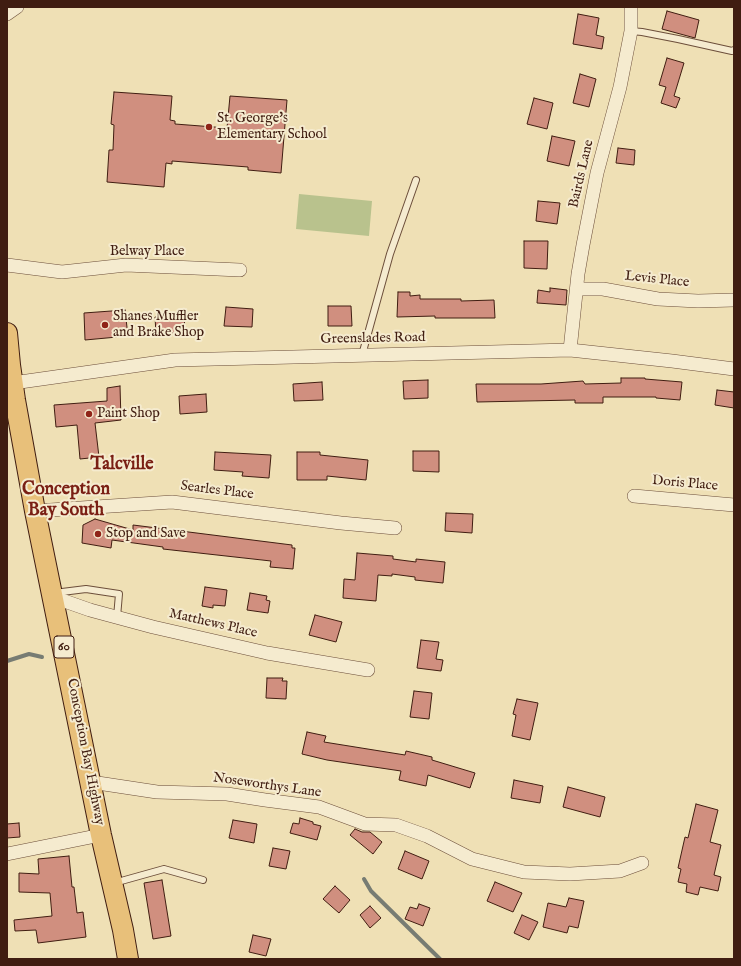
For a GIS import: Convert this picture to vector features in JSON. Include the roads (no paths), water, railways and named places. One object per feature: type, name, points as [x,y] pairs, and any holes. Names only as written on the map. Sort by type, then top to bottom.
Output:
[{"type":"main road","name":"Conception Bay Highway","points":[[7,333],[12,395],[101,835],[113,884],[128,959]]},
{"type":"street","points":[[7,14],[17,7]]},
{"type":"street","name":"Bairds Lane","points":[[570,350],[583,245],[597,173],[620,87],[631,31],[632,7]]},
{"type":"street","name":"Belway Place","points":[[7,265],[62,272],[126,265],[240,270]]},
{"type":"street","name":"Levis Place","points":[[577,289],[603,289],[658,299],[734,300]]},
{"type":"street","name":"Greenslades Road","points":[[12,395],[175,360],[570,350],[672,361],[734,370]]},
{"type":"street","name":"Doris Place","points":[[634,496],[734,505]]},
{"type":"street","name":"Searles Place","points":[[35,511],[172,502],[395,528]]},
{"type":"street","name":"Matthews Place","points":[[52,595],[90,610],[268,654],[368,670]]},
{"type":"street","name":"Noseworthys Lane","points":[[91,782],[157,792],[227,794],[319,807],[365,824],[396,825],[427,836],[472,859],[524,872],[570,874],[620,871],[642,863]]},
{"type":"street","points":[[7,854],[101,835]]},
{"type":"lane","points":[[631,31],[678,39],[732,51],[734,50]]},
{"type":"lane","points":[[362,355],[390,254],[416,180]]},
{"type":"lane","points":[[52,595],[86,590],[119,594],[117,617]]},
{"type":"lane","points":[[113,884],[164,869],[202,880]]},
{"type":"waterway","points":[[7,661],[29,654],[42,657]]},
{"type":"waterway","points":[[364,879],[371,891],[440,959]]},
{"type":"place","name":"St. George's Elementary School","points":[[209,127]]},
{"type":"place","name":"Shanes Muffler and Brake Shop","points":[[105,325]]},
{"type":"place","name":"Paint Shop","points":[[89,414]]},
{"type":"place","name":"Stop and Save","points":[[98,534]]},
{"type":"district","name":"Talcville","points":[[122,465]]},
{"type":"district","name":"Conception Bay South","points":[[66,500]]}]
